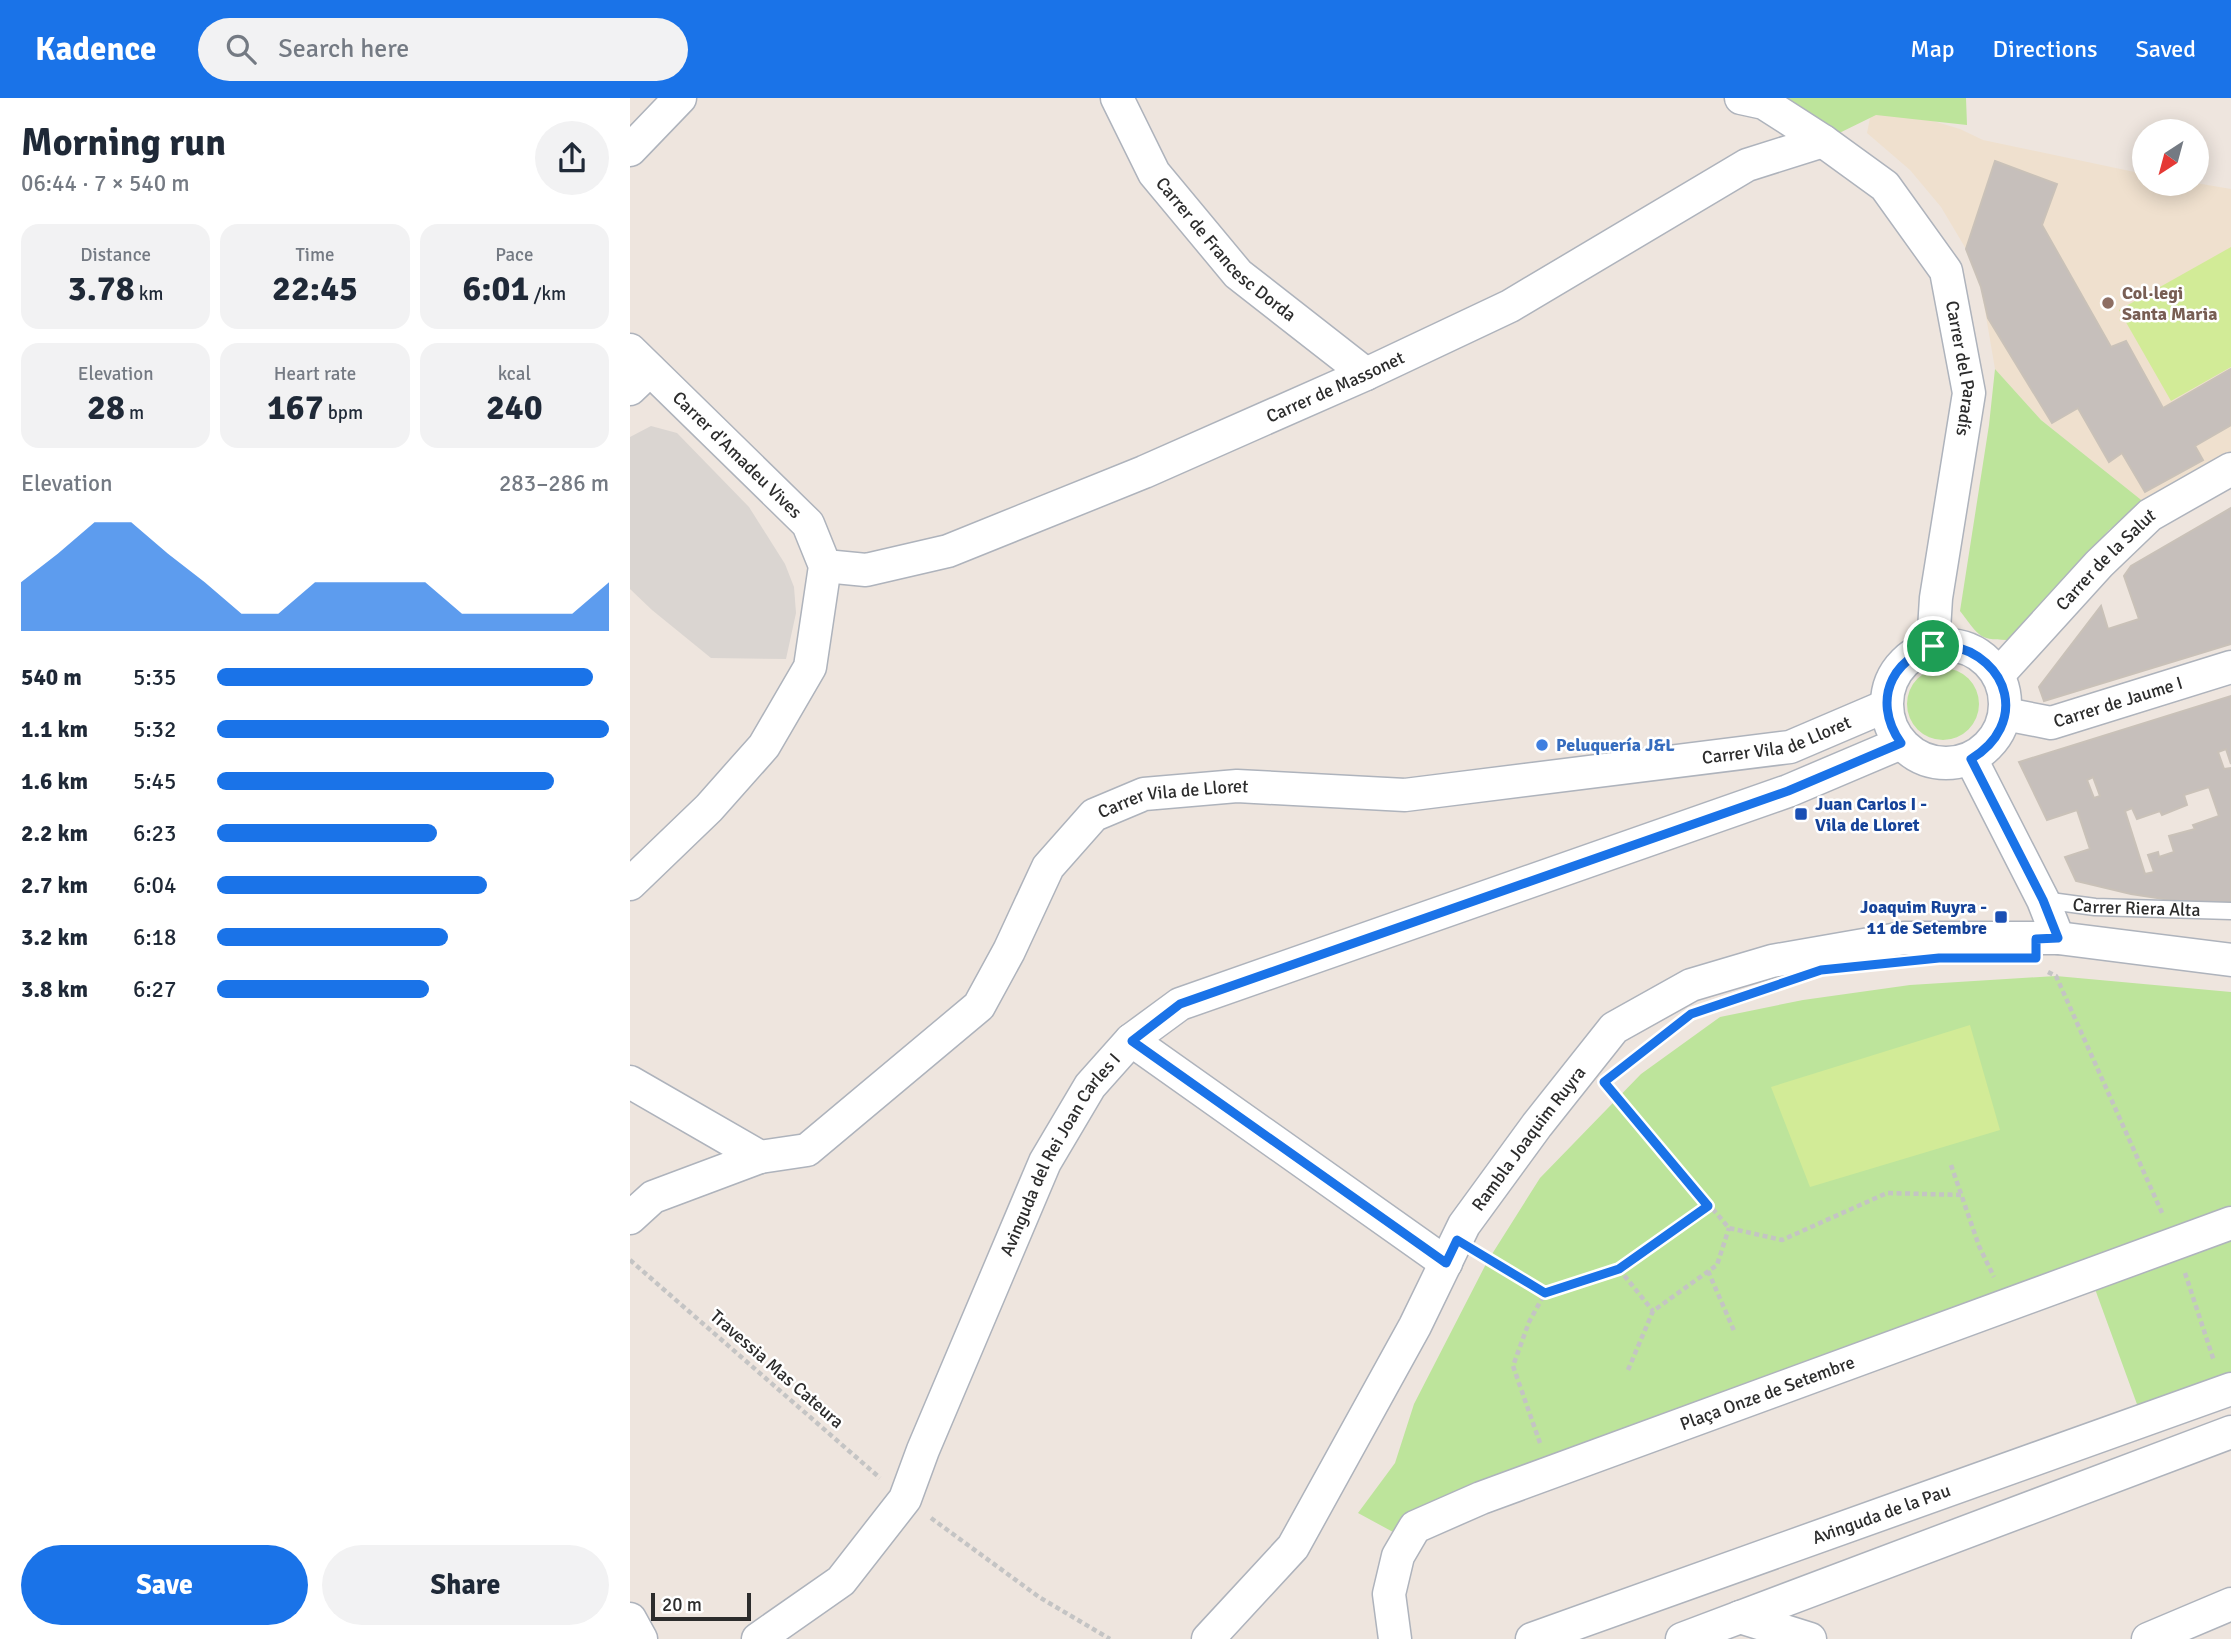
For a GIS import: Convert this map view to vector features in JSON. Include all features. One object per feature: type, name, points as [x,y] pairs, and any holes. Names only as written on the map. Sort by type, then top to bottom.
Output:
[{"type":"street","points":[[630,150],[680,98]]},
{"type":"street","name":"Carrer de Francesc Dorda","points":[[1117,98],[1154,173],[1238,274],[1366,373]]},
{"type":"street","name":"Carrer del Paradís","points":[[1741,98],[1764,103],[1885,186],[1946,271],[1969,393],[1936,598],[1933,646]]},
{"type":"street","name":"Carrer de Massonet","points":[[825,566],[866,570],[948,551],[1144,472],[1510,306],[1747,165],[1823,141]]},
{"type":"street","name":"Carrer d'Amadeu Vives","points":[[637,370],[808,524],[825,566]]},
{"type":"street","name":"Carrer de la Salut","points":[[1998,675],[2099,564],[2150,515],[2231,469]]},
{"type":"street","points":[[630,884],[709,808],[764,746],[810,667],[825,566]]},
{"type":"street","points":[[1948,645],[1977,653],[1998,675],[2003,687],[2005,714],[1997,736],[1981,753],[1971,759],[1952,764],[1933,762],[1915,755],[1893,732],[1886,706],[1889,686],[1899,668],[1914,654],[1933,646],[1948,645]]},
{"type":"street","name":"Carrer de Jaume I","points":[[2005,714],[2051,723],[2231,667]]},
{"type":"street","name":"Carrer Vila de Lloret","points":[[630,1218],[653,1197],[760,1157],[807,1150],[979,1006],[1009,951],[1048,867],[1094,815],[1144,794],[1237,786],[1405,795],[1790,747],[1886,706]]},
{"type":"street","name":"Avinguda del Rei Joan Carles I","points":[[758,1639],[841,1581],[905,1499],[923,1450],[1045,1162],[1090,1086],[1132,1041],[1180,1004],[1788,791],[1901,743]]},
{"type":"street","name":"Carrer Riera Alta","points":[[1971,759],[2043,900],[2047,938]]},
{"type":"street","points":[[2047,938],[2231,960]]},
{"type":"street","name":"Rambla Joaquim Ruyra","points":[[1208,1639],[1293,1547],[1415,1326],[1464,1225],[1537,1125],[1614,1028],[1691,985],[1772,961],[1904,939],[2047,938]]},
{"type":"street","points":[[1132,1041],[1451,1251]]},
{"type":"street","points":[[630,1082],[760,1157]]},
{"type":"street","name":"Plaça Onze de Setembre","points":[[1395,1639],[1389,1594],[1398,1556],[1415,1527],[1481,1498],[2231,1223]]},
{"type":"street","name":"Avinguda de la Pau","points":[[1532,1639],[2227,1390]]},
{"type":"street","points":[[1682,1639],[2231,1432]]},
{"type":"street","points":[[2148,1639],[2231,1604]]},
{"type":"street","points":[[1740,1617],[1810,1639]]},
{"type":"street","points":[[630,1619],[641,1639]]},
{"type":"lane","name":"Carrer Riera Alta","points":[[2043,900],[2095,907],[2231,911]]},
{"type":"path","points":[[2047,938],[2036,965],[2056,976],[2176,1243],[2227,1390]]},
{"type":"path","points":[[1587,1061],[1729,1228],[1782,1240],[1887,1193],[1962,1195]]},
{"type":"path","points":[[1951,1165],[1979,1245]]},
{"type":"path","points":[[1451,1251],[1545,1293],[1619,1269],[1708,1206]]},
{"type":"path","points":[[1628,1370],[1653,1311],[1717,1265],[1729,1228]]},
{"type":"path","name":"Travessia Mas Cateura","points":[[630,1260],[905,1499],[1039,1597],[1110,1639]]},
{"type":"path","points":[[1619,1269],[1653,1311]]},
{"type":"path","points":[[1708,1271],[1735,1333]]},
{"type":"path","points":[[1545,1293],[1529,1322],[1513,1366],[1551,1474]]},
{"type":"shaded area","name":"Col·legi Santa Maria","points":[[1873,103],[1960,129],[1983,140],[2132,171],[2132,196],[2209,196],[2209,185],[2231,189],[2231,453],[2145,503],[2041,420],[1995,369],[1981,287],[1966,249],[1941,207],[1910,170],[1867,133]]},
{"type":"shaded area","points":[[651,426],[677,433],[749,507],[785,564],[794,587],[796,613],[786,659],[711,658],[630,589],[630,437]]},
{"type":"green space","points":[[1741,98],[1966,98],[1967,125],[1876,115],[1823,141]]},
{"type":"green space","points":[[2231,247],[2231,367],[2171,401],[2119,310]]},
{"type":"green space","points":[[1995,369],[2041,420],[2145,503],[2109,530],[2013,640],[1981,636],[1960,611]]},
{"type":"green space","points":[[1943,668],[1957,671],[1969,678],[1976,690],[1979,704],[1976,718],[1969,730],[1957,737],[1943,740],[1929,737],[1917,730],[1910,718],[1907,704],[1910,690],[1917,678],[1929,671]]},
{"type":"green space","points":[[2056,976],[2231,992],[2231,1217],[1409,1517],[1393,1532],[1358,1513],[1395,1463],[1414,1404],[1487,1262],[1540,1178],[1641,1074],[1720,1017],[1803,1000],[1910,985]]},
{"type":"green space","points":[[1970,1025],[2000,1130],[1810,1187],[1771,1087]]},
{"type":"green space","points":[[2231,1224],[2231,1387],[2142,1418],[2091,1278]]},
{"type":"building","points":[[1995,161],[2057,184],[2042,225],[2111,347],[2126,341],[2163,408],[2231,369],[2231,425],[2195,446],[2203,460],[2145,492],[2122,453],[2109,462],[2078,408],[2052,423],[1988,318],[1981,287],[1966,249]]},
{"type":"building","points":[[2231,508],[2231,644],[2044,701],[2039,687],[2101,606],[2108,629],[2139,619],[2124,576],[2131,566]]},
{"type":"building","points":[[2231,696],[2231,764],[2226,749],[2218,752],[2224,769],[2231,768],[2231,902],[2190,903],[2131,894],[2076,881],[2065,857],[2090,849],[2077,810],[2047,820],[2019,762]],"holes":[[[2093,777],[2100,796],[2094,798],[2087,780]],[[2209,787],[2219,816],[2193,825],[2195,829],[2169,836],[2174,852],[2159,857],[2158,852],[2148,855],[2154,872],[2145,874],[2125,811],[2132,808],[2137,819],[2160,811],[2162,815],[2187,805],[2184,795]]]},
{"type":"place","name":"Col·legi Santa Maria","points":[[2108,303]]},
{"type":"place","name":"Peluquería J&L","points":[[1542,745]]},
{"type":"place","name":"Juan Carlos I - Vila de Lloret","points":[[1801,814]]},
{"type":"place","name":"Joaquim Ruyra - 11 de Setembre","points":[[2001,917]]},
{"type":"route","points":[[1948,645],[1977,653],[1998,675],[2005,701],[2002,725],[1990,745],[1971,759],[2043,900],[2058,938],[2036,939],[2036,958],[1939,958],[1821,970],[1691,1014],[1604,1082],[1708,1206],[1619,1269],[1545,1293],[1457,1240],[1446,1263],[1132,1041],[1180,1004],[1788,791],[1901,743],[1888,720],[1886,706],[1889,686],[1899,668],[1914,654],[1933,646],[1948,645]]}]
